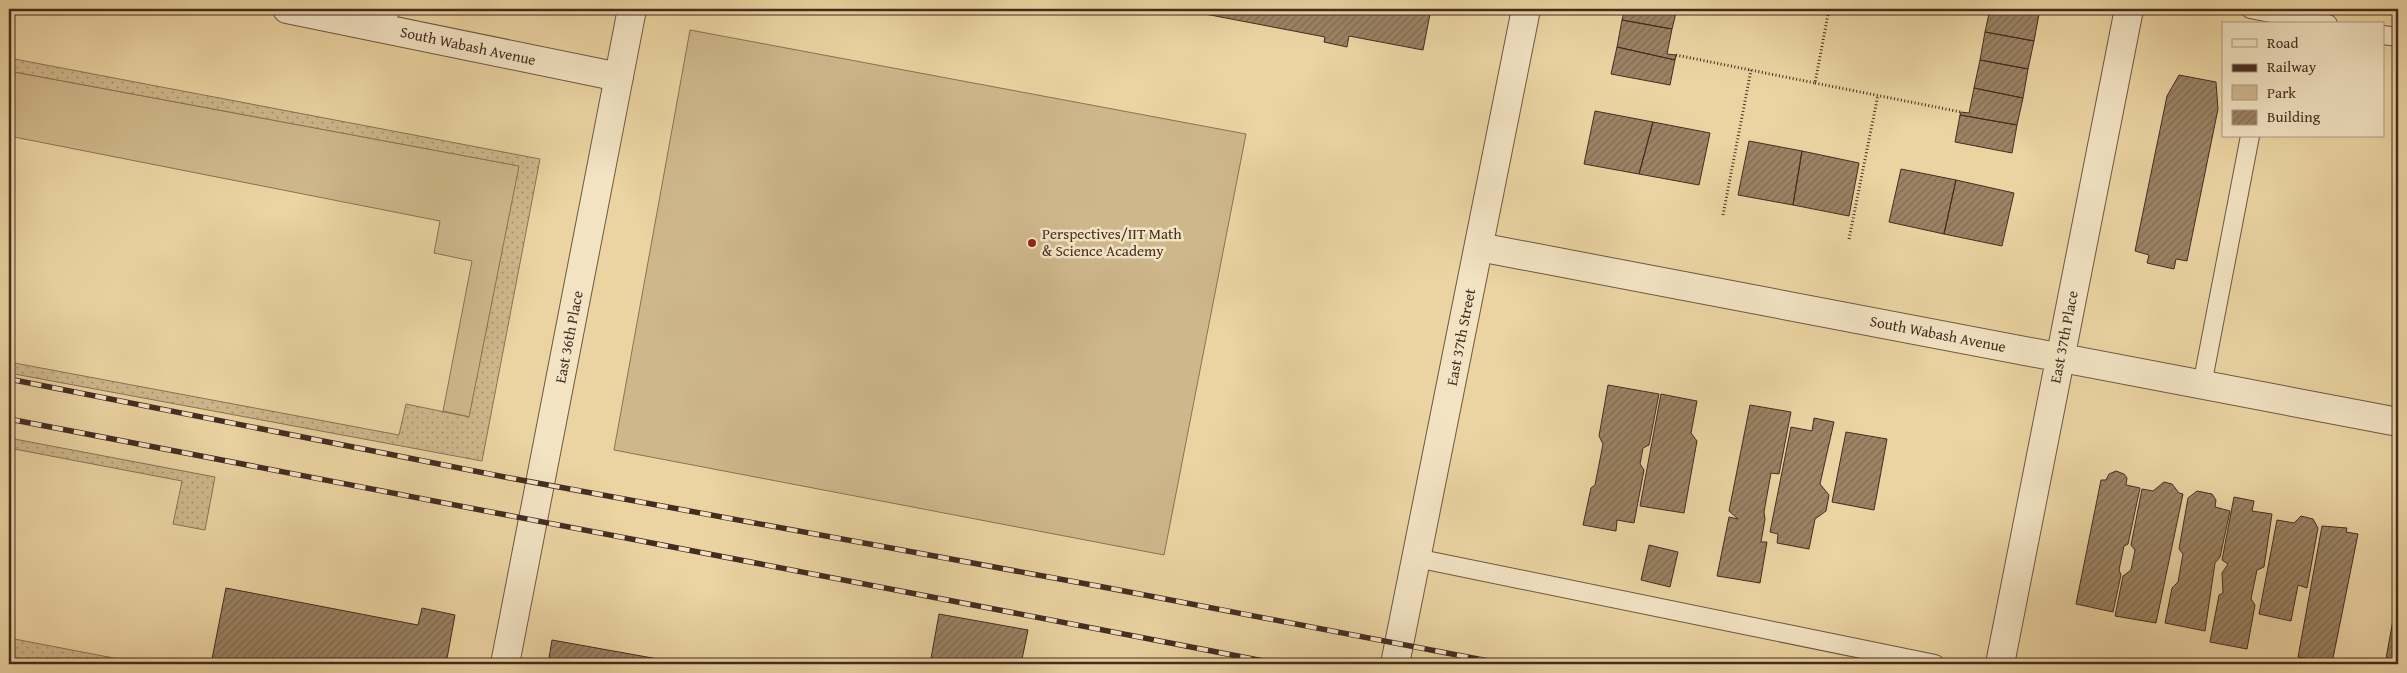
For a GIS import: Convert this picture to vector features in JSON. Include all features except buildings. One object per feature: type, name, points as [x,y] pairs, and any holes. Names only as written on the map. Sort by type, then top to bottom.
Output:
[{"type":"street","name":"East 36th Place","points":[[505,664],[632,9]]},
{"type":"street","name":"East 37th Street","points":[[1396,664],[1526,9]]},
{"type":"street","name":"East 37th Place","points":[[2000,664],[2128,9]]},
{"type":"street","name":"South Wabash Avenue","points":[[299,10],[388,19],[619,77]]},
{"type":"street","name":"South Wabash Avenue","points":[[1479,247],[2398,422]]},
{"type":"lane","points":[[2250,9],[2273,19],[2306,22]]},
{"type":"lane","points":[[2384,34],[2398,38]]},
{"type":"lane","points":[[2202,385],[2250,138]]},
{"type":"lane","points":[[1416,558],[1935,664]]},
{"type":"path","points":[[1815,83],[1830,9]]},
{"type":"path","points":[[1676,55],[1961,112]]},
{"type":"path","points":[[1723,215],[1751,70]]},
{"type":"path","points":[[1849,239],[1878,95]]},
{"type":"green space","points":[[690,30],[1246,134],[1164,555],[614,450]]},
{"type":"green space","points":[[9,58],[540,159],[482,461],[9,373],[9,362],[399,435],[406,404],[469,417],[519,166],[9,71]]},
{"type":"green space","points":[[9,71],[520,166],[470,417],[443,411],[472,261],[434,253],[440,221],[9,136]]},
{"type":"green space","points":[[9,438],[215,477],[205,530],[173,524],[182,481],[9,448]]},
{"type":"green space","points":[[9,638],[145,664],[9,664]]},
{"type":"railway","points":[[9,379],[510,478],[1103,587],[1504,664]]},
{"type":"railway","points":[[9,419],[1279,664]]},
{"type":"place","name":"Perspectives/IIT Math & Science Academy","points":[[1032,243]]}]
